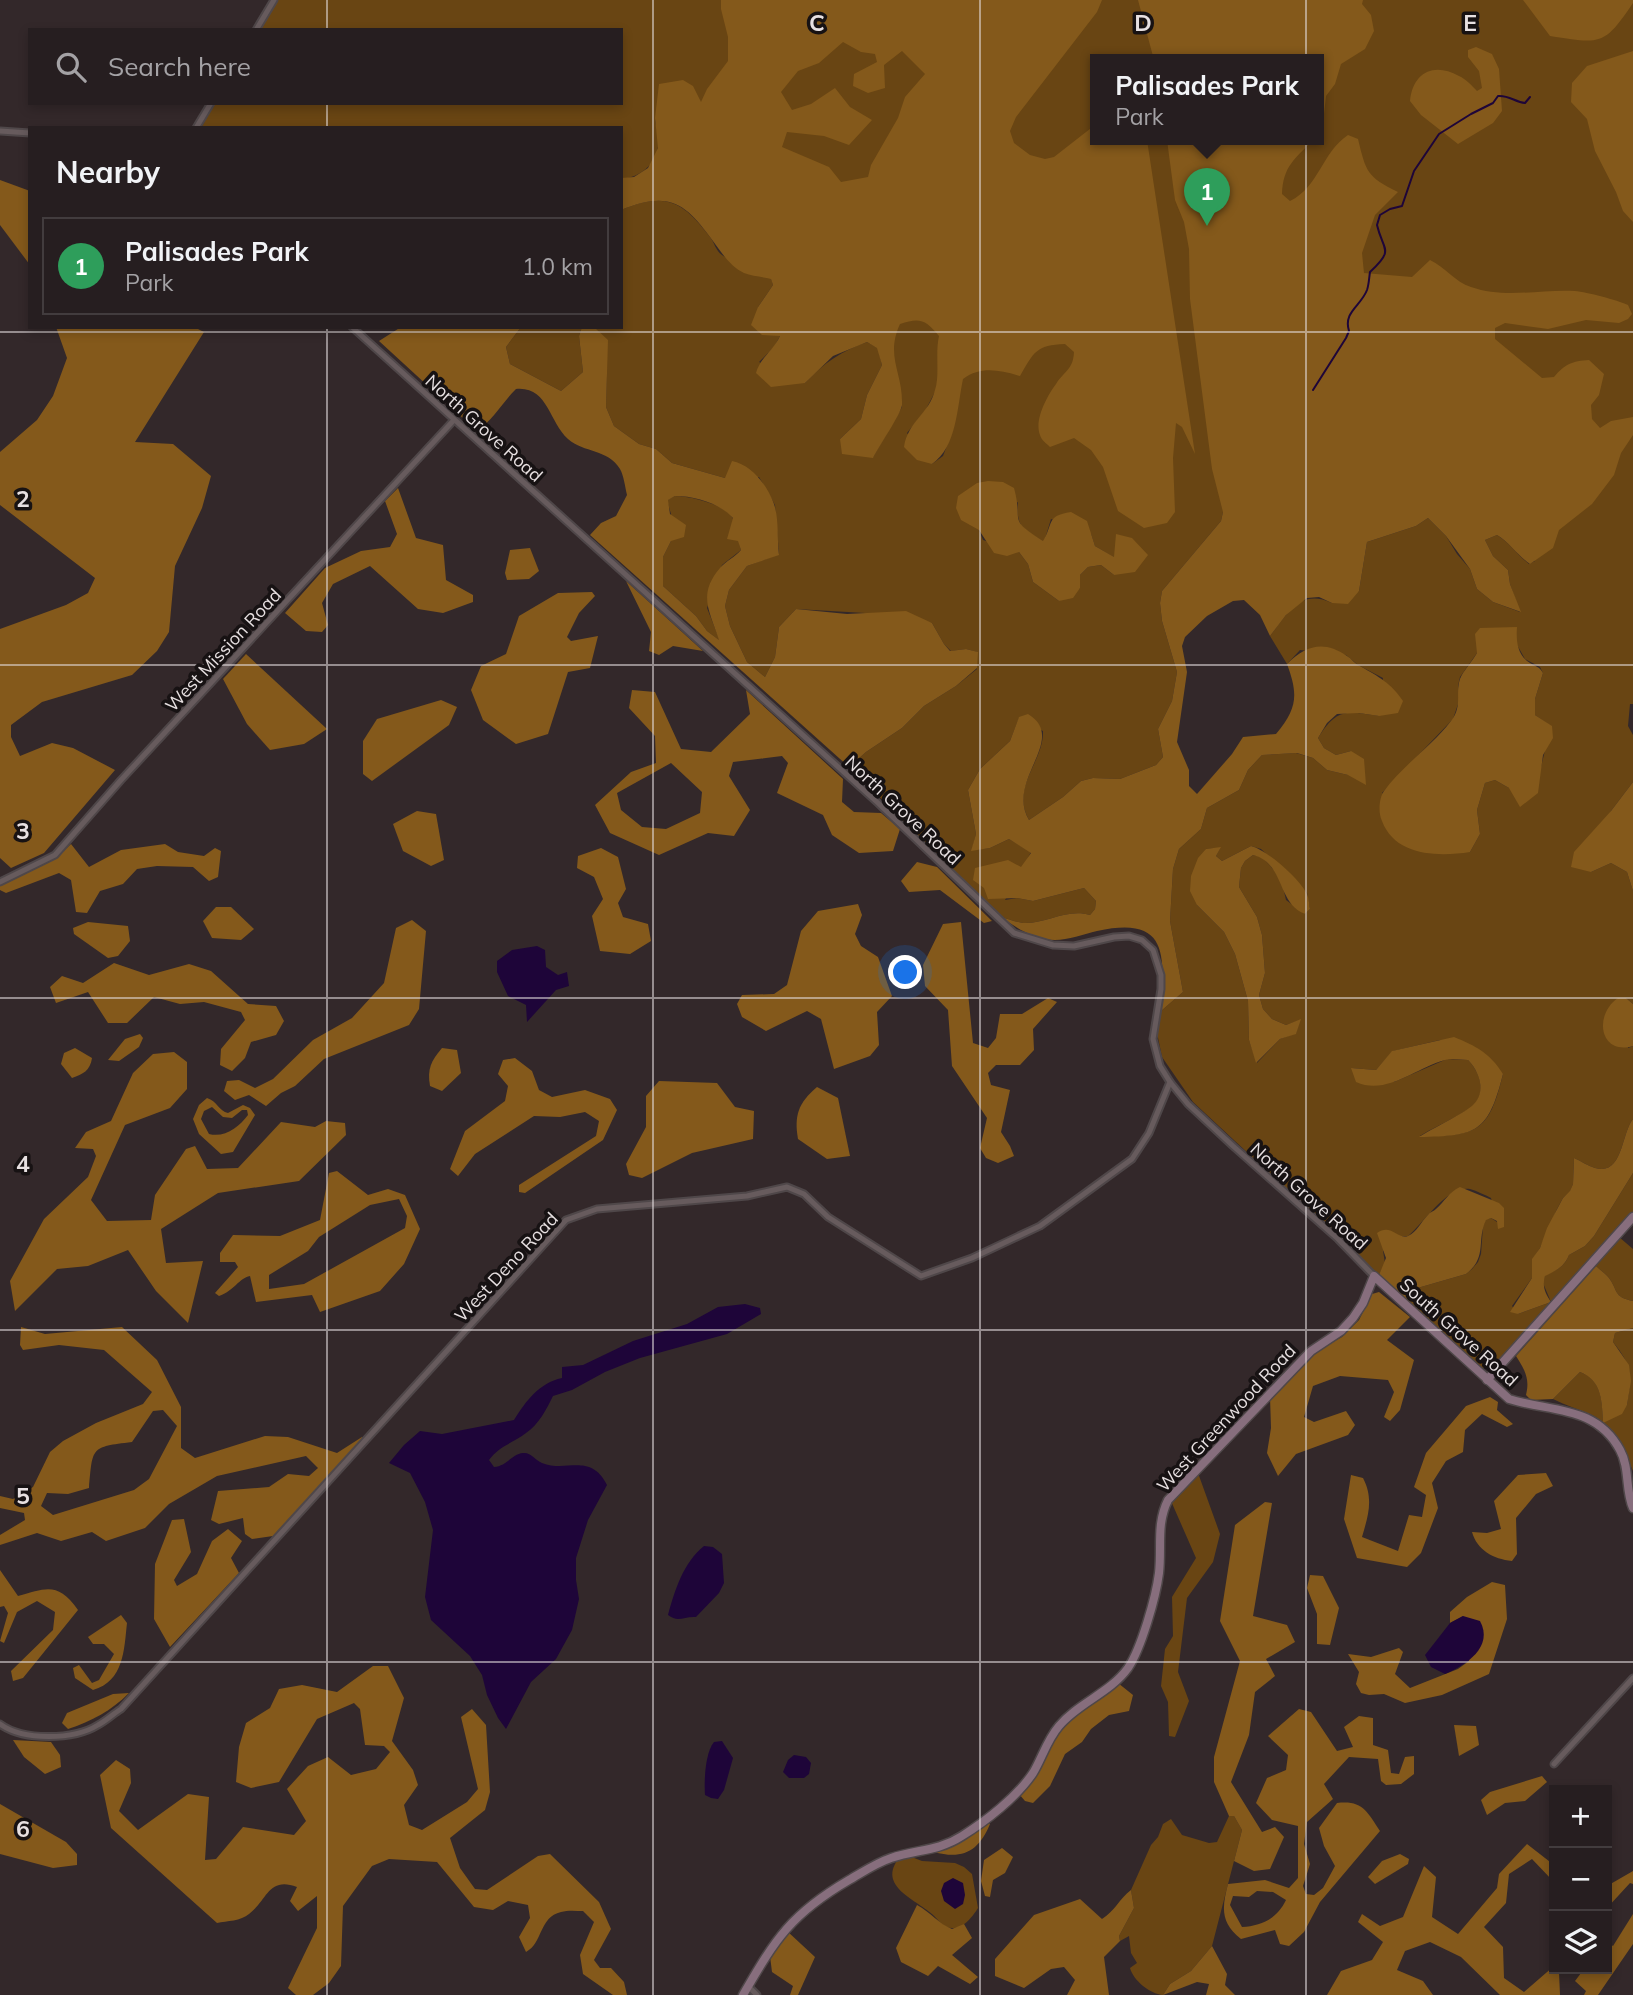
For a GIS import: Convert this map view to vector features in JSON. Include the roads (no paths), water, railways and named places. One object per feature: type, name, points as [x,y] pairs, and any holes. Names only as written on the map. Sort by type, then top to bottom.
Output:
[{"type":"street","points":[[257,28],[274,0]]},
{"type":"street","points":[[197,126],[210,105]]},
{"type":"street","points":[[0,131],[28,133]]},
{"type":"street","name":"North Grove Road","points":[[354,329],[878,803],[1014,933],[1053,945],[1074,946],[1129,936],[1142,940],[1153,950],[1161,975],[1153,1038],[1160,1066],[1170,1082],[1188,1104],[1338,1239],[1374,1276]]},
{"type":"street","name":"West Mission Road","points":[[0,882],[55,855],[454,419]]},
{"type":"street","name":"West Deno Road","points":[[0,1724],[8,1730],[25,1735],[62,1735],[96,1727],[121,1709],[566,1220],[597,1209],[747,1196],[787,1187],[804,1194],[828,1217],[921,1276],[972,1258],[1040,1226],[1132,1159],[1149,1133],[1170,1082]]},
{"type":"street","points":[[1486,1380],[1633,1216]]},
{"type":"street","name":"South Grove Road","points":[[1374,1276],[1509,1399],[1527,1405],[1569,1410],[1588,1419],[1605,1432],[1620,1449],[1627,1469],[1633,1508]]},
{"type":"street","name":"West Greenwood Road","points":[[743,1995],[779,1937],[798,1915],[818,1898],[877,1863],[939,1848],[962,1836],[1011,1797],[1033,1772],[1059,1726],[1122,1675],[1135,1655],[1159,1574],[1159,1526],[1168,1500],[1311,1350],[1341,1331],[1353,1318],[1363,1304],[1374,1276]]},
{"type":"street","points":[[1554,1764],[1633,1678]]},
{"type":"street","points":[[748,1986],[757,1995]]},
{"type":"waterway","points":[[1313,390],[1346,338],[1350,314],[1367,290],[1370,272],[1385,254],[1377,225],[1380,215],[1402,206],[1414,171],[1439,134],[1493,103],[1498,96],[1525,103],[1530,97]]},
{"type":"place","name":"Palisades Park","points":[[1207,226]]}]
